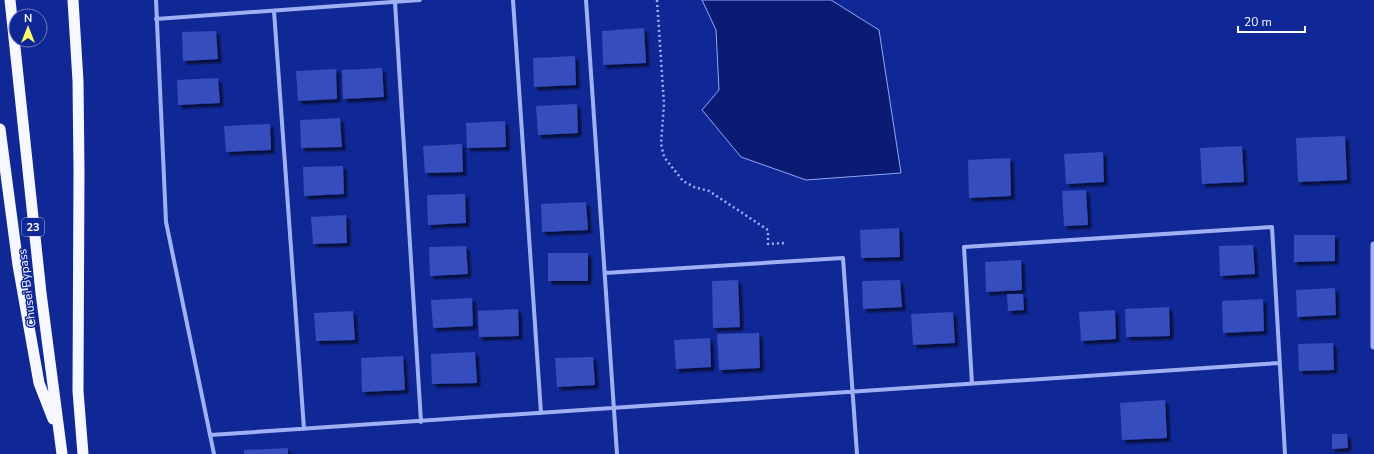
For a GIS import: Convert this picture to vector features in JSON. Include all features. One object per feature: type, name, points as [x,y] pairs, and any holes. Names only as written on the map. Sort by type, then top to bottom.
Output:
[{"type":"highway","name":"Chusei Bypass","points":[[10,0],[40,293],[62,454]]},
{"type":"highway","points":[[72,0],[78,81],[78,391],[83,454]]},
{"type":"highway","points":[[0,129],[18,265],[39,383],[60,436]]},
{"type":"street","points":[[156,0],[166,222],[214,454]]},
{"type":"street","points":[[156,19],[420,0]]},
{"type":"street","points":[[513,0],[541,413]]},
{"type":"street","points":[[586,0],[617,454]]},
{"type":"street","points":[[395,2],[421,422]]},
{"type":"street","points":[[274,11],[304,429]]},
{"type":"street","points":[[972,384],[964,247],[1272,227],[1285,454]]},
{"type":"street","points":[[1374,246],[1374,346]]},
{"type":"street","points":[[605,273],[842,258],[854,392],[857,454]]},
{"type":"street","points":[[210,435],[421,422],[614,407],[1279,363]]},
{"type":"path","points":[[657,0],[664,104],[661,144],[664,157],[683,181],[694,187],[709,191],[768,230],[768,244],[784,243]]},
{"type":"shaded area","points":[[702,0],[831,0],[879,30],[901,173],[806,180],[741,157],[702,110],[719,90],[716,30]]},
{"type":"building","points":[[644,28],[646,63],[603,65],[602,31]]},
{"type":"building","points":[[216,31],[218,59],[183,61],[182,32]]},
{"type":"building","points":[[575,56],[576,85],[534,87],[533,58]]},
{"type":"building","points":[[382,68],[384,97],[343,99],[342,70]]},
{"type":"building","points":[[336,69],[337,99],[298,101],[296,71]]},
{"type":"building","points":[[218,78],[220,103],[178,105],[177,80]]},
{"type":"building","points":[[577,104],[578,133],[538,135],[536,106]]},
{"type":"building","points":[[340,118],[342,147],[301,148],[300,120]]},
{"type":"building","points":[[505,121],[506,147],[467,148],[466,123]]},
{"type":"building","points":[[270,124],[271,150],[226,152],[224,126]]},
{"type":"building","points":[[1345,136],[1347,180],[1298,182],[1296,138]]},
{"type":"building","points":[[462,144],[463,172],[425,173],[423,146]]},
{"type":"building","points":[[1242,146],[1244,182],[1202,184],[1200,148]]},
{"type":"building","points":[[1103,152],[1104,182],[1066,184],[1064,154]]},
{"type":"building","points":[[1010,158],[1011,196],[969,198],[968,160]]},
{"type":"building","points":[[343,166],[344,194],[304,196],[303,167]]},
{"type":"building","points":[[1086,190],[1088,225],[1064,226],[1062,191]]},
{"type":"building","points":[[465,194],[466,223],[428,225],[427,195]]},
{"type":"building","points":[[586,202],[588,230],[542,232],[541,204]]},
{"type":"building","points":[[346,215],[347,243],[313,244],[311,217]]},
{"type":"building","points":[[899,228],[900,257],[861,258],[860,230]]},
{"type":"building","points":[[1294,235],[1335,235],[1335,261],[1294,262]]},
{"type":"building","points":[[1253,245],[1255,274],[1220,276],[1219,246]]},
{"type":"building","points":[[466,246],[468,274],[430,276],[429,247]]},
{"type":"building","points":[[548,253],[588,253],[588,281],[548,281]]},
{"type":"building","points":[[1021,260],[1022,290],[986,292],[985,262]]},
{"type":"building","points":[[738,280],[740,327],[713,328],[712,281]]},
{"type":"building","points":[[900,280],[902,307],[863,309],[862,281]]},
{"type":"building","points":[[1335,288],[1336,315],[1297,317],[1296,290]]},
{"type":"building","points":[[1007,294],[1023,294],[1024,310],[1008,311]]},
{"type":"building","points":[[472,298],[473,326],[433,328],[431,300]]},
{"type":"building","points":[[1263,299],[1264,331],[1223,333],[1222,301]]},
{"type":"building","points":[[1169,307],[1170,336],[1126,337],[1125,309]]},
{"type":"building","points":[[518,309],[519,336],[479,337],[478,311]]},
{"type":"building","points":[[1115,310],[1116,339],[1081,341],[1079,312]]},
{"type":"building","points":[[353,311],[355,340],[316,341],[314,313]]},
{"type":"building","points":[[953,312],[955,343],[913,345],[911,314]]},
{"type":"building","points":[[759,333],[760,368],[719,370],[717,334]]},
{"type":"building","points":[[710,338],[711,367],[676,369],[674,340]]},
{"type":"building","points":[[1333,343],[1334,370],[1299,371],[1298,344]]},
{"type":"building","points":[[475,352],[477,383],[432,384],[431,354]]},
{"type":"building","points":[[403,356],[405,390],[362,392],[361,358]]},
{"type":"building","points":[[593,357],[595,385],[557,387],[555,358]]},
{"type":"building","points":[[1165,400],[1167,438],[1122,440],[1120,403]]},
{"type":"building","points":[[1332,434],[1347,434],[1348,448],[1332,449]]},
{"type":"building","points":[[288,448],[288,454],[244,454],[244,450]]}]
